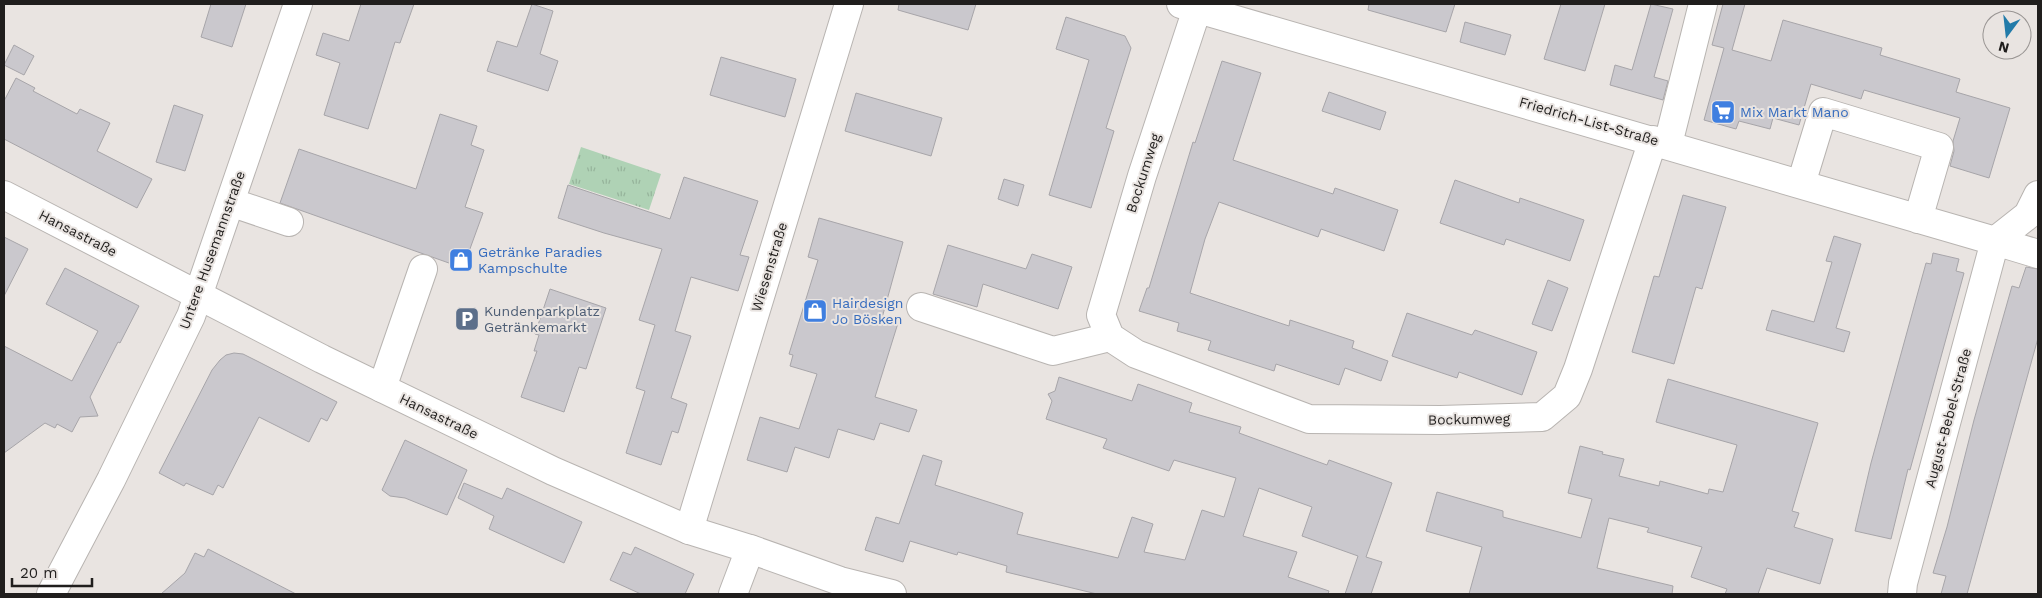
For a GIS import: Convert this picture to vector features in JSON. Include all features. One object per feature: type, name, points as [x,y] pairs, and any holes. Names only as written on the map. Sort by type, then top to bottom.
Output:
[{"type":"street","name":"Untere Husemannstraße","points":[[51,594],[111,480],[192,316],[298,4]]},
{"type":"street","name":"Wiesenstraße","points":[[689,530],[849,4]]},
{"type":"street","name":"Bockumweg","points":[[1189,6],[1101,315],[1110,338],[1136,354],[1310,419],[1440,420],[1542,417],[1567,396],[1660,142],[1703,4]]},
{"type":"street","name":"Friedrich-List-Straße","points":[[1189,6],[1660,142],[2038,254]]},
{"type":"street","points":[[1801,184],[1823,112],[1940,146],[1918,219]]},
{"type":"street","points":[[1995,241],[2028,215],[2038,195]]},
{"type":"street","name":"Hansastraße","points":[[4,196],[382,388],[553,471],[689,530],[750,549],[840,582],[892,594]]},
{"type":"street","points":[[230,202],[289,222]]},
{"type":"street","name":"August-Bebel-Straße","points":[[1903,588],[1995,241]]},
{"type":"street","points":[[382,388],[423,269]]},
{"type":"street","points":[[921,307],[1053,351],[1110,338]]},
{"type":"street","points":[[733,594],[750,549]]},
{"type":"green space","points":[[581,147],[661,174],[649,210],[569,184]]},
{"type":"building","points":[[211,4],[246,4],[232,47],[201,37]]},
{"type":"building","points":[[361,4],[414,4],[400,43],[395,42],[368,129],[324,115],[340,63],[316,55],[323,33],[349,41]]},
{"type":"building","points":[[532,4],[553,11],[540,54],[558,61],[548,91],[487,71],[497,41],[517,47]]},
{"type":"building","points":[[899,4],[976,4],[968,30],[898,10]]},
{"type":"building","points":[[1369,4],[1455,4],[1446,32],[1368,10]]},
{"type":"building","points":[[1561,4],[1605,4],[1585,71],[1544,59]]},
{"type":"building","points":[[1651,4],[1673,9],[1654,77],[1668,81],[1663,100],[1610,85],[1615,65],[1632,70]]},
{"type":"building","points":[[1723,4],[1745,4],[1732,50],[1771,61],[1783,20],[1882,48],[1880,55],[1960,79],[1956,92],[2010,108],[1989,178],[1950,166],[1954,151],[1953,141],[1960,118],[1864,90],[1861,99],[1811,84],[1799,125],[1773,118],[1770,129],[1739,121],[1736,129],[1704,120],[1724,48],[1712,45]]},
{"type":"building","points":[[1066,17],[1125,36],[1131,48],[1106,128],[1114,131],[1091,208],[1049,195],[1089,60],[1056,49]]},
{"type":"building","points":[[1465,22],[1511,35],[1505,55],[1460,42]]},
{"type":"building","points":[[14,45],[34,56],[24,75],[4,65]]},
{"type":"building","points":[[721,57],[796,79],[785,117],[710,95]]},
{"type":"building","points":[[1222,61],[1261,73],[1233,160],[1333,194],[1335,188],[1398,210],[1384,251],[1321,229],[1318,237],[1219,202],[1205,239],[1190,293],[1289,326],[1290,320],[1354,341],[1352,348],[1388,361],[1381,381],[1345,368],[1339,385],[1276,364],[1274,371],[1208,350],[1211,341],[1177,331],[1179,323],[1139,311],[1147,288],[1149,288],[1193,142],[1195,143]]},
{"type":"building","points":[[16,78],[35,88],[33,91],[77,114],[80,109],[110,123],[97,151],[152,179],[137,208],[4,139],[4,101]]},
{"type":"building","points":[[1329,92],[1386,112],[1380,130],[1322,111]]},
{"type":"building","points":[[856,93],[942,118],[931,156],[845,131]]},
{"type":"building","points":[[174,105],[203,115],[185,171],[156,162]]},
{"type":"building","points":[[440,114],[477,126],[471,145],[484,150],[465,207],[483,213],[463,268],[280,203],[299,149],[416,189]]},
{"type":"building","points":[[684,177],[758,201],[740,255],[749,257],[738,291],[691,277],[675,331],[691,336],[671,398],[687,404],[678,433],[672,431],[661,465],[626,453],[645,391],[636,388],[655,325],[639,320],[662,249],[558,218],[568,185],[670,219]]},
{"type":"building","points":[[1004,179],[1024,185],[1018,206],[998,199]]},
{"type":"building","points":[[1455,180],[1519,203],[1520,198],[1584,220],[1570,261],[1506,239],[1504,245],[1440,223]]},
{"type":"building","points":[[1683,195],[1726,207],[1702,289],[1696,287],[1674,364],[1632,352],[1654,276],[1659,277]]},
{"type":"building","points":[[819,218],[903,242],[882,318],[898,323],[875,397],[917,410],[909,432],[880,423],[874,440],[838,429],[829,458],[795,447],[787,472],[747,460],[760,417],[799,429],[817,374],[790,366],[793,355],[789,354],[818,260],[808,257]]},
{"type":"building","points":[[1834,236],[1861,244],[1836,328],[1850,332],[1844,352],[1766,330],[1772,310],[1814,322],[1832,262],[1826,261]]},
{"type":"building","points":[[4,237],[28,249],[4,296]]},
{"type":"building","points":[[948,245],[1026,269],[1032,254],[1072,267],[1058,309],[983,284],[977,307],[933,294]]},
{"type":"building","points":[[1933,253],[1959,259],[1956,271],[1964,273],[1910,470],[1908,469],[1891,539],[1855,531],[1871,463],[1926,263],[1931,264]]},
{"type":"building","points":[[2026,267],[2038,269],[2038,338],[1967,594],[1941,594],[1946,576],[1933,573],[2012,286],[2019,288]]},
{"type":"building","points":[[65,268],[139,306],[90,397],[98,416],[80,417],[72,432],[57,424],[55,428],[45,423],[4,453],[4,346],[72,381],[98,331],[46,304]]},
{"type":"building","points":[[1548,280],[1568,288],[1552,331],[1532,324]]},
{"type":"building","points":[[550,289],[606,308],[586,369],[579,367],[564,412],[521,397],[537,351],[534,351],[539,335],[535,334]]},
{"type":"building","points":[[1407,313],[1472,335],[1475,330],[1537,352],[1522,395],[1459,372],[1457,378],[1392,356]]},
{"type":"building","points":[[234,353],[243,354],[337,402],[327,421],[321,418],[309,442],[259,417],[223,488],[218,485],[213,495],[186,483],[184,486],[159,473],[212,370],[226,355]]},
{"type":"building","points":[[1059,377],[1132,401],[1138,384],[1192,403],[1189,412],[1241,427],[1239,433],[1327,465],[1329,460],[1392,483],[1366,557],[1382,562],[1371,594],[1345,594],[1358,556],[1302,536],[1312,507],[1259,488],[1243,536],[1297,552],[1288,577],[1329,591],[1328,594],[1097,594],[1006,572],[1007,566],[958,552],[957,555],[910,541],[903,562],[865,550],[876,517],[899,524],[923,455],[942,461],[935,485],[1023,513],[1017,534],[1118,558],[1132,517],[1153,524],[1144,552],[1185,560],[1202,510],[1224,517],[1236,478],[1174,460],[1169,471],[1103,448],[1107,439],[1046,419],[1052,401],[1048,394],[1055,391]]},
{"type":"building","points":[[1668,379],[1818,423],[1792,511],[1799,513],[1794,527],[1833,539],[1820,584],[1767,568],[1758,594],[1725,594],[1727,589],[1691,577],[1702,547],[1647,532],[1649,528],[1609,518],[1597,568],[1673,586],[1672,594],[1469,594],[1482,547],[1426,531],[1437,492],[1503,511],[1503,517],[1581,538],[1592,499],[1568,493],[1580,446],[1624,459],[1619,476],[1659,486],[1660,481],[1708,494],[1709,489],[1723,492],[1737,445],[1656,422]]},
{"type":"building","points":[[405,440],[467,470],[447,515],[405,498],[390,496],[382,490]]},
{"type":"building","points":[[464,483],[502,499],[507,488],[582,522],[564,563],[489,529],[494,516],[458,498]]},
{"type":"building","points":[[635,547],[694,574],[685,594],[641,594],[610,580],[623,552],[631,555]]},
{"type":"building","points":[[208,549],[296,594],[161,594],[185,573],[195,553],[204,557]]},
{"type":"place","name":"Mix Markt Mano","points":[[1723,112]]},
{"type":"place","name":"Getränke Paradies Kampschulte","points":[[461,260]]},
{"type":"place","name":"Hairdesign Jo Bösken","points":[[815,311]]},
{"type":"place","name":"Kundenparkplatz Getränkemarkt","points":[[467,319]]}]
